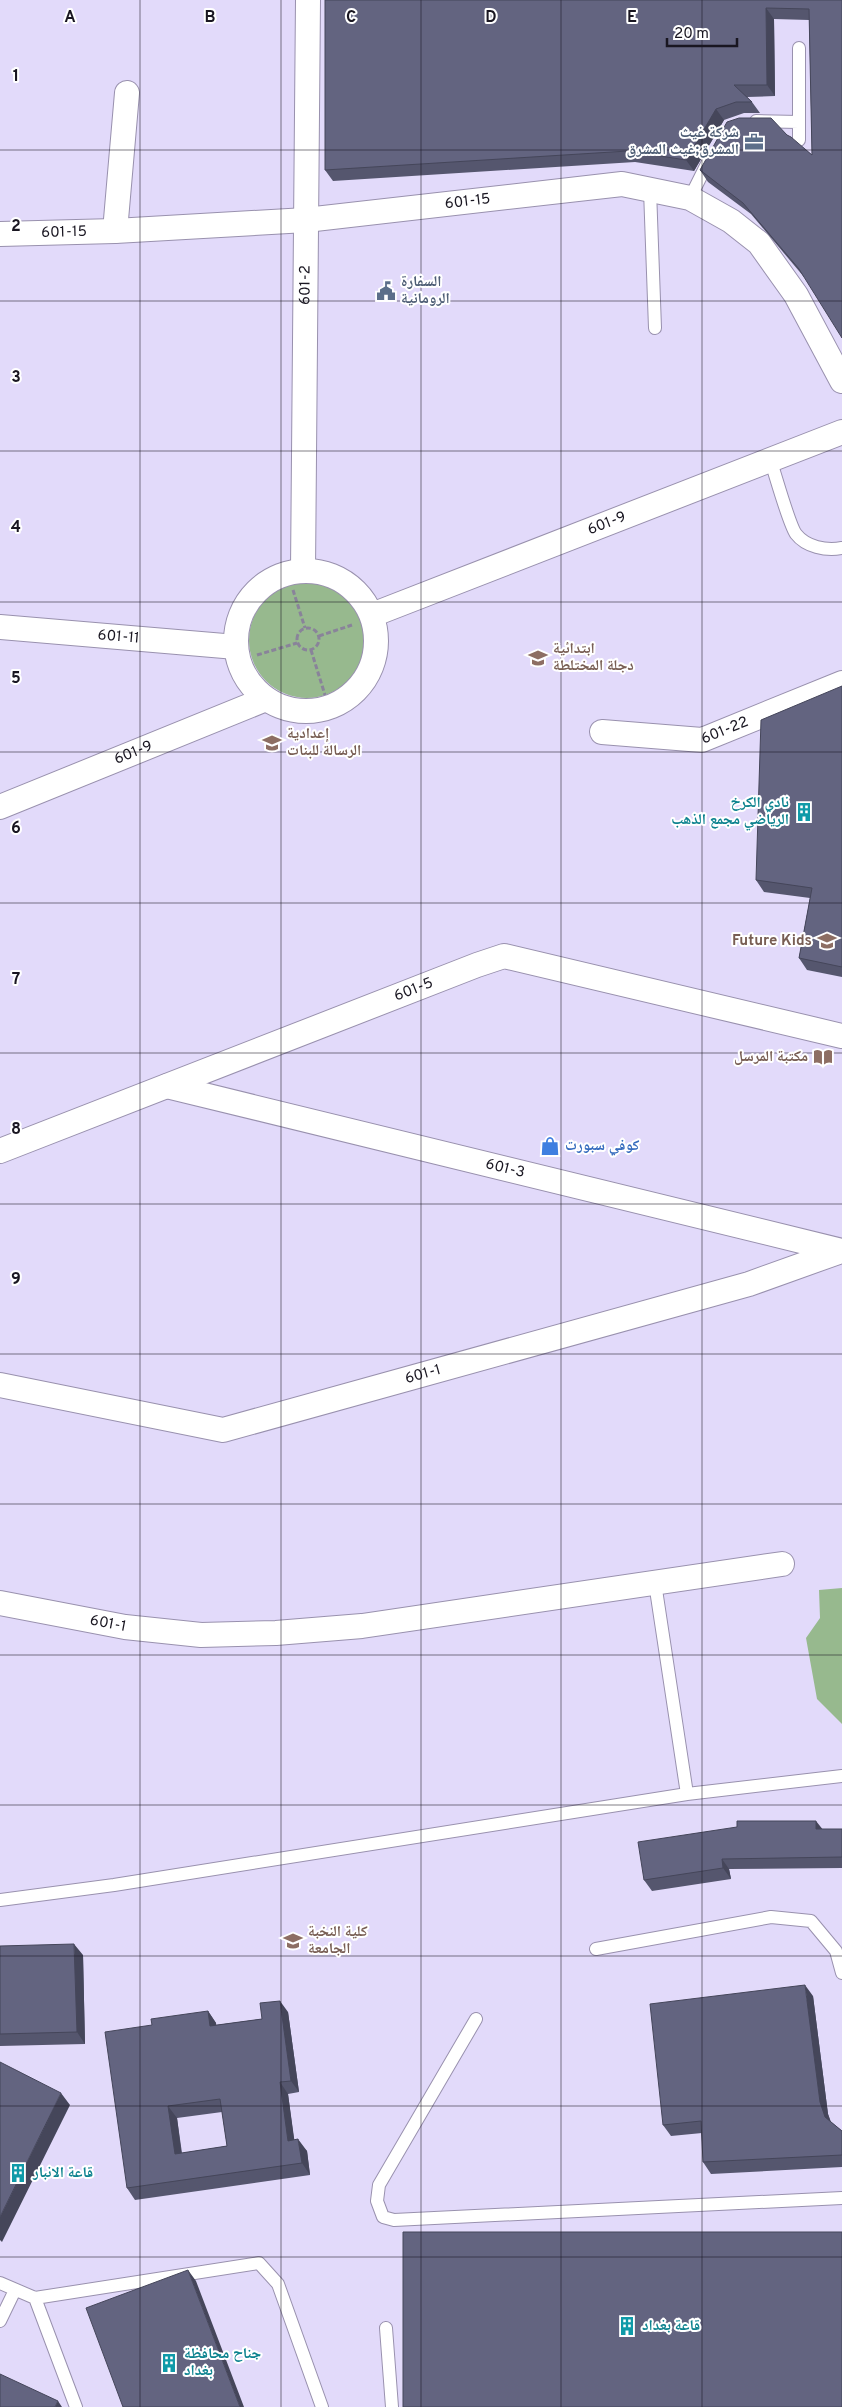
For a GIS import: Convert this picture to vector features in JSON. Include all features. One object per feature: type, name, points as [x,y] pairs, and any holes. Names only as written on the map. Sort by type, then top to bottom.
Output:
[{"type":"street","name":"601-2","points":[[297,577],[306,220],[308,0]]},
{"type":"street","points":[[115,231],[127,93]]},
{"type":"street","name":"601-15","points":[[0,234],[115,231],[306,220],[622,184],[690,198],[731,221],[759,243],[796,295],[842,381]]},
{"type":"street","name":"601-9","points":[[363,620],[842,432]]},
{"type":"street","points":[[324,572],[344,582],[361,596],[363,620],[377,637],[374,659],[365,680],[350,696],[330,707],[308,711],[286,708],[266,699],[252,685],[241,667],[244,652],[237,628],[243,610],[253,594],[268,582],[284,574],[297,577],[324,572]]},
{"type":"street","name":"601-11","points":[[0,627],[244,652]]},
{"type":"street","name":"601-22","points":[[602,732],[702,740],[842,683]]},
{"type":"street","name":"601-9","points":[[0,807],[266,699]]},
{"type":"street","name":"601-5","points":[[0,1151],[468,968],[504,956],[842,1036]]},
{"type":"street","name":"601-3","points":[[167,1086],[842,1251]]},
{"type":"street","name":"601-1","points":[[0,1386],[223,1430],[749,1284],[842,1251]]},
{"type":"street","name":"601-1","points":[[0,1603],[125,1627],[201,1635],[276,1634],[362,1626],[782,1564]]},
{"type":"lane","points":[[799,48],[799,140]]},
{"type":"lane","points":[[746,121],[799,122]]},
{"type":"lane","points":[[690,198],[714,150]]},
{"type":"lane","points":[[650,190],[655,328]]},
{"type":"lane","points":[[770,460],[795,533],[813,546],[833,550],[842,548]]},
{"type":"lane","points":[[655,1583],[687,1794]]},
{"type":"lane","points":[[0,1900],[114,1885],[687,1794],[842,1776]]},
{"type":"lane","points":[[596,1949],[771,1917],[811,1921],[836,1951],[842,1973]]},
{"type":"lane","points":[[476,2019],[380,2185],[377,2201],[384,2217],[404,2219],[842,2198]]},
{"type":"lane","points":[[0,2283],[35,2298],[259,2263],[278,2284],[322,2407]]},
{"type":"lane","points":[[0,2321],[15,2290]]},
{"type":"lane","points":[[35,2298],[76,2407]]},
{"type":"lane","points":[[386,2328],[392,2407]]},
{"type":"path","points":[[297,577],[304,628]]},
{"type":"path","points":[[319,636],[363,620]]},
{"type":"path","points":[[304,628],[312,628],[319,636],[319,644],[311,650],[304,649],[297,642],[298,633],[304,628]]},
{"type":"path","points":[[244,652],[297,642]]},
{"type":"path","points":[[311,650],[325,696]]},
{"type":"green space","points":[[307,582],[329,587],[348,599],[360,618],[365,640],[360,662],[348,681],[329,693],[307,698],[285,693],[266,681],[254,662],[249,640],[254,618],[266,599],[285,587]]},
{"type":"green space","points":[[842,1588],[842,1724],[817,1699],[806,1638],[820,1618],[819,1590]]},
{"type":"building","points":[[325,0],[842,0],[842,338],[799,269],[743,203],[700,170],[727,122],[739,118],[771,118],[787,135],[812,155],[809,9],[766,8],[767,85],[734,85],[752,102],[736,102],[716,109],[686,160],[628,151],[325,170]]},
{"type":"building","name":"نادي الكرخ الرياضي مجمع الذهب","points":[[842,686],[842,967],[799,958],[812,888],[756,880],[761,720]]},
{"type":"building","points":[[737,1821],[816,1821],[816,1829],[842,1829],[842,1857],[722,1859],[723,1868],[644,1880],[638,1842],[737,1827]]},
{"type":"building","points":[[74,1944],[77,2032],[0,2034],[0,1946]]},
{"type":"building","points":[[805,1985],[820,2102],[825,2117],[842,2131],[842,2155],[703,2162],[701,2121],[663,2125],[650,2004]]},
{"type":"building","points":[[280,2001],[291,2081],[280,2082],[288,2141],[298,2139],[302,2163],[127,2188],[105,2032],[152,2025],[151,2019],[208,2011],[210,2026],[262,2019],[260,2003]],"holes":[[[220,2099],[227,2146],[175,2154],[168,2106]]]},
{"type":"building","name":"قاعة الانبار","points":[[0,2062],[61,2093],[0,2217]]},
{"type":"building","name":"قاعة بغداد","points":[[403,2232],[842,2232],[842,2407],[403,2407]]},
{"type":"building","name":"جناح محافظة بغداد","points":[[188,2270],[240,2407],[123,2407],[86,2308]]},
{"type":"building","points":[[0,2374],[58,2401],[55,2407],[0,2407]]},
{"type":"place","name":"شركة غيث المشرق;غيث المشرق","points":[[754,142]]},
{"type":"place","name":"السفارة الرومانية","points":[[386,291]]},
{"type":"place","name":"ابتدائية دجلة المختلطة","points":[[538,658]]},
{"type":"place","name":"إعدادية الرسالة للبنات","points":[[272,743]]},
{"type":"place","name":"نادي الكرخ الرياضي مجمع الذهب","points":[[804,812]]},
{"type":"place","name":"Future Kids","points":[[827,941]]},
{"type":"place","name":"مكتبة المرسل","points":[[823,1057]]},
{"type":"place","name":"كوفي سبورت","points":[[550,1146]]},
{"type":"place","name":"كلية النخبة الجامعة","points":[[293,1941]]},
{"type":"place","name":"قاعة الانبار","points":[[18,2173]]},
{"type":"place","name":"قاعة بغداد","points":[[627,2326]]},
{"type":"place","name":"جناح محافظة بغداد","points":[[169,2363]]}]
